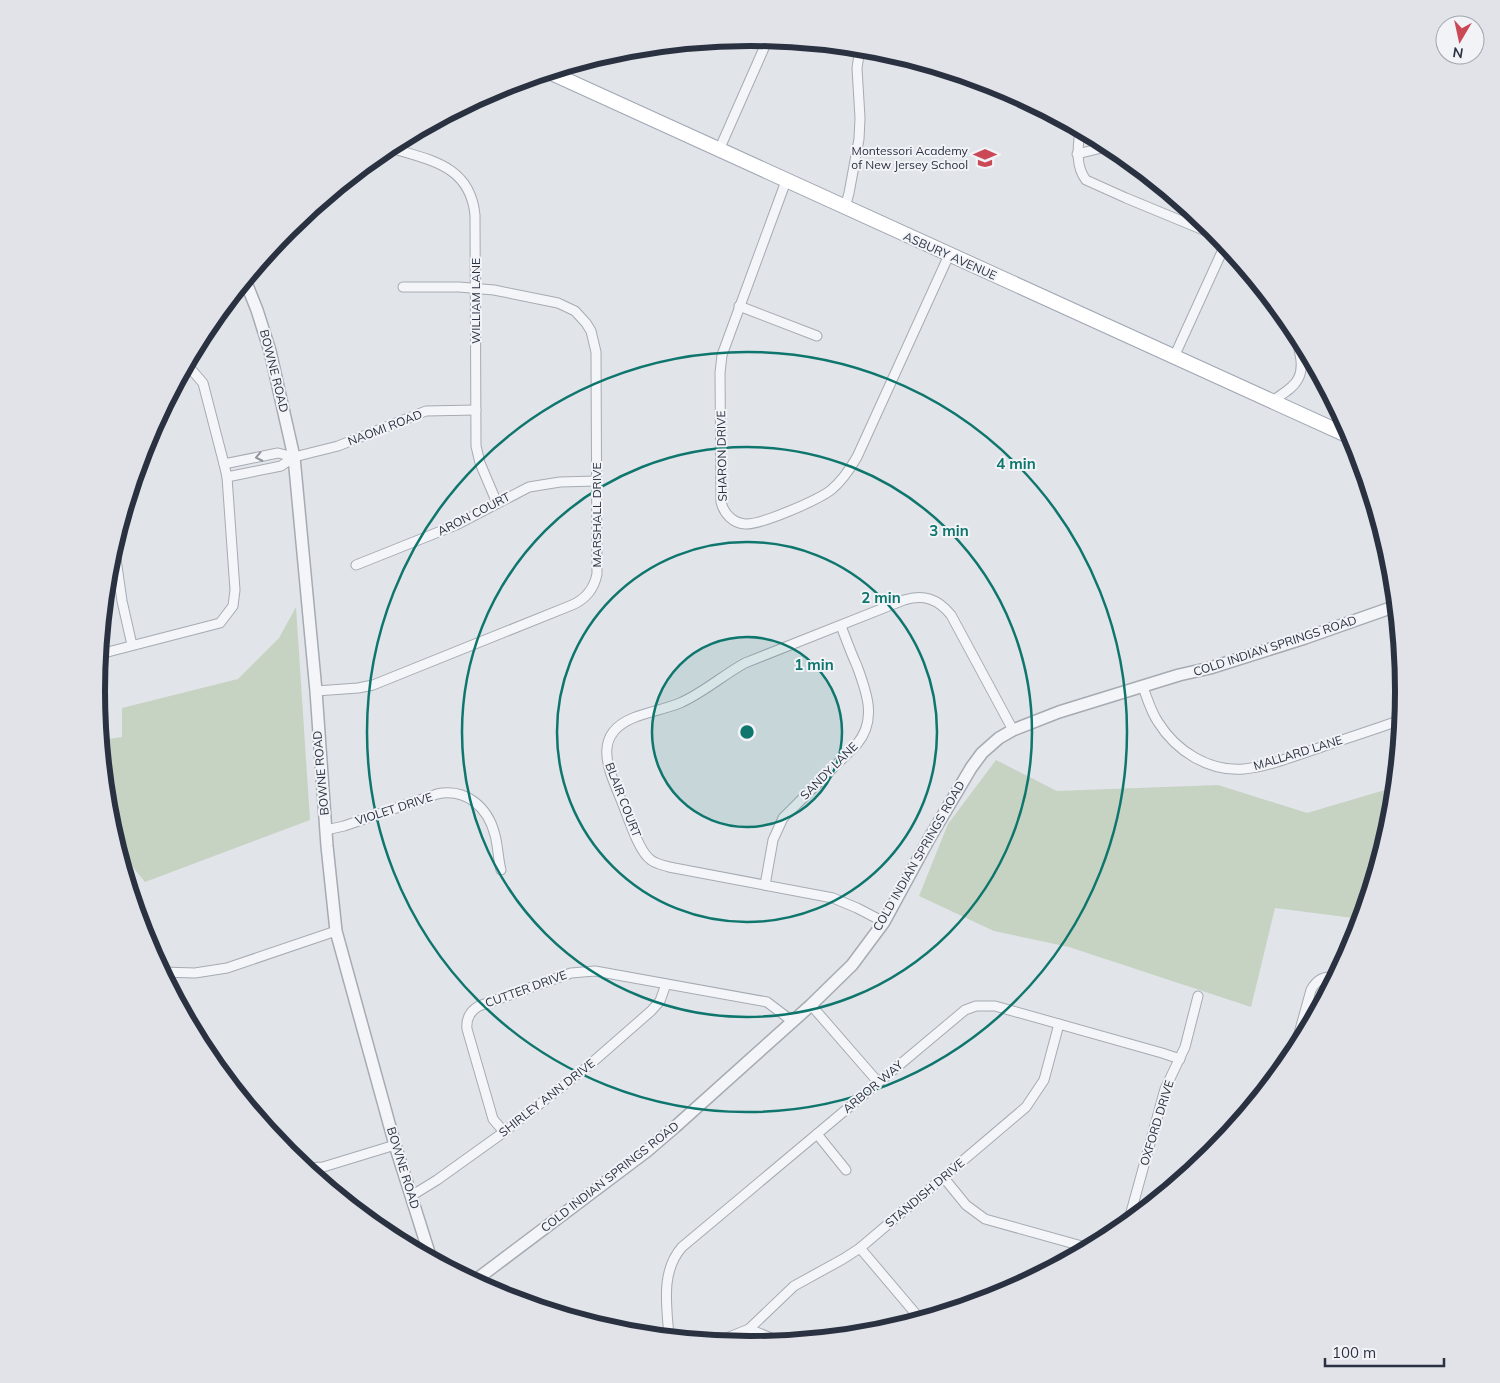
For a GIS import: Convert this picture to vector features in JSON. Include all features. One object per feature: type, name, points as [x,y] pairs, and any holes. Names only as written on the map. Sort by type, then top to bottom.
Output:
[{"type":"main road","name":"ASBURY AVENUE","points":[[557,76],[1341,433]]},
{"type":"street","points":[[718,150],[765,47]]},
{"type":"street","points":[[845,208],[859,139],[860,118],[857,68],[859,56]]},
{"type":"street","points":[[1079,137],[1077,154],[1082,174],[1092,184],[1198,228]]},
{"type":"street","points":[[1077,154],[1098,149]]},
{"type":"street","name":"WILLIAM LANE","points":[[399,151],[448,168],[468,188],[474,206],[478,457],[497,503]]},
{"type":"street","name":"SHARON DRIVE","points":[[786,181],[724,347],[720,364],[721,502],[726,513],[734,521],[752,524],[812,500],[830,490],[847,473],[857,457],[948,255]]},
{"type":"street","points":[[1174,358],[1222,252]]},
{"type":"street","name":"BOWNE ROAD","points":[[248,287],[270,351],[294,457],[336,931],[395,1144],[428,1251]]},
{"type":"street","name":"MARSHALL DRIVE","points":[[316,691],[373,685],[572,605],[582,600],[592,589],[597,574],[596,352],[591,331],[575,311],[558,303],[476,288],[403,287]]},
{"type":"street","points":[[739,306],[817,336]]},
{"type":"street","points":[[1271,402],[1293,386],[1299,378],[1302,362],[1300,355]]},
{"type":"street","points":[[106,652],[220,623],[233,606],[235,590],[227,477],[203,383],[191,369]]},
{"type":"street","name":"NAOMI ROAD","points":[[294,457],[338,446],[426,411],[476,410]]},
{"type":"street","points":[[224,464],[278,453],[294,457]]},
{"type":"street","points":[[227,477],[281,466],[294,457]]},
{"type":"street","name":"ARON COURT","points":[[356,565],[456,525],[518,491],[541,484],[597,481]]},
{"type":"street","points":[[117,567],[132,645]]},
{"type":"street","name":"BLAIR COURT","points":[[884,922],[833,898],[669,867],[650,860],[645,855],[636,835],[607,762],[607,745],[613,732],[624,722],[682,702],[746,663],[913,597],[928,598],[936,601],[950,615],[1013,730]]},
{"type":"street","name":"COLD INDIAN SPRINGS ROAD","points":[[480,1277],[647,1151],[811,1005],[852,965],[884,922],[929,839],[971,768],[982,753],[995,742],[1013,730],[1059,712],[1210,668],[1305,638],[1390,608]]},
{"type":"street","name":"SANDY LANE","points":[[765,886],[773,840],[783,818],[856,744],[865,731],[869,711],[868,695],[841,626]]},
{"type":"street","name":"MALLARD LANE","points":[[1143,687],[1157,721],[1176,745],[1204,762],[1216,767],[1230,769],[1257,767],[1394,722]]},
{"type":"street","name":"VIOLET DRIVE","points":[[326,830],[344,826],[437,794],[459,794],[472,799],[488,815],[495,835],[501,870]]},
{"type":"street","points":[[169,972],[195,973],[227,968],[336,931]]},
{"type":"street","name":"CUTTER DRIVE","points":[[504,1132],[493,1119],[467,1029],[467,1021],[473,1010],[479,1006],[577,971],[595,971],[768,1002],[792,1022]]},
{"type":"street","points":[[1303,1024],[1314,984],[1325,977],[1329,977]]},
{"type":"street","name":"SHIRLEY ANN DRIVE","points":[[411,1196],[437,1180],[504,1132],[587,1067],[651,1011],[660,1001],[666,984]]},
{"type":"street","name":"OXFORD DRIVE","points":[[1131,1211],[1165,1089],[1185,1047],[1198,996]]},
{"type":"street","points":[[811,1005],[878,1082]]},
{"type":"street","name":"ARBOR WAY","points":[[669,1331],[666,1282],[670,1264],[677,1252],[960,1014],[976,1006],[995,1006],[1180,1059]]},
{"type":"street","name":"STANDISH DRIVE","points":[[731,1336],[749,1328],[794,1286],[860,1248],[1020,1114],[1033,1100],[1041,1087],[1047,1072],[1059,1024]]},
{"type":"street","points":[[817,1134],[846,1170]]},
{"type":"street","points":[[315,1167],[323,1167],[395,1144]]},
{"type":"street","points":[[944,1178],[966,1205],[985,1219],[1080,1246]]},
{"type":"street","points":[[860,1248],[917,1315]]},
{"type":"street","points":[[749,1328],[768,1336]]},
{"type":"green space","points":[[296,607],[310,820],[145,882],[127,861],[110,776],[106,739],[122,737],[122,708],[238,679],[279,638]]},
{"type":"green space","points":[[996,760],[1057,791],[1218,785],[1307,813],[1388,789],[1373,859],[1354,918],[1275,908],[1251,1007],[1069,947],[994,931],[919,896],[948,824]]},
{"type":"place","name":"Montessori Academy of New Jersey School","points":[[985,158]]}]
